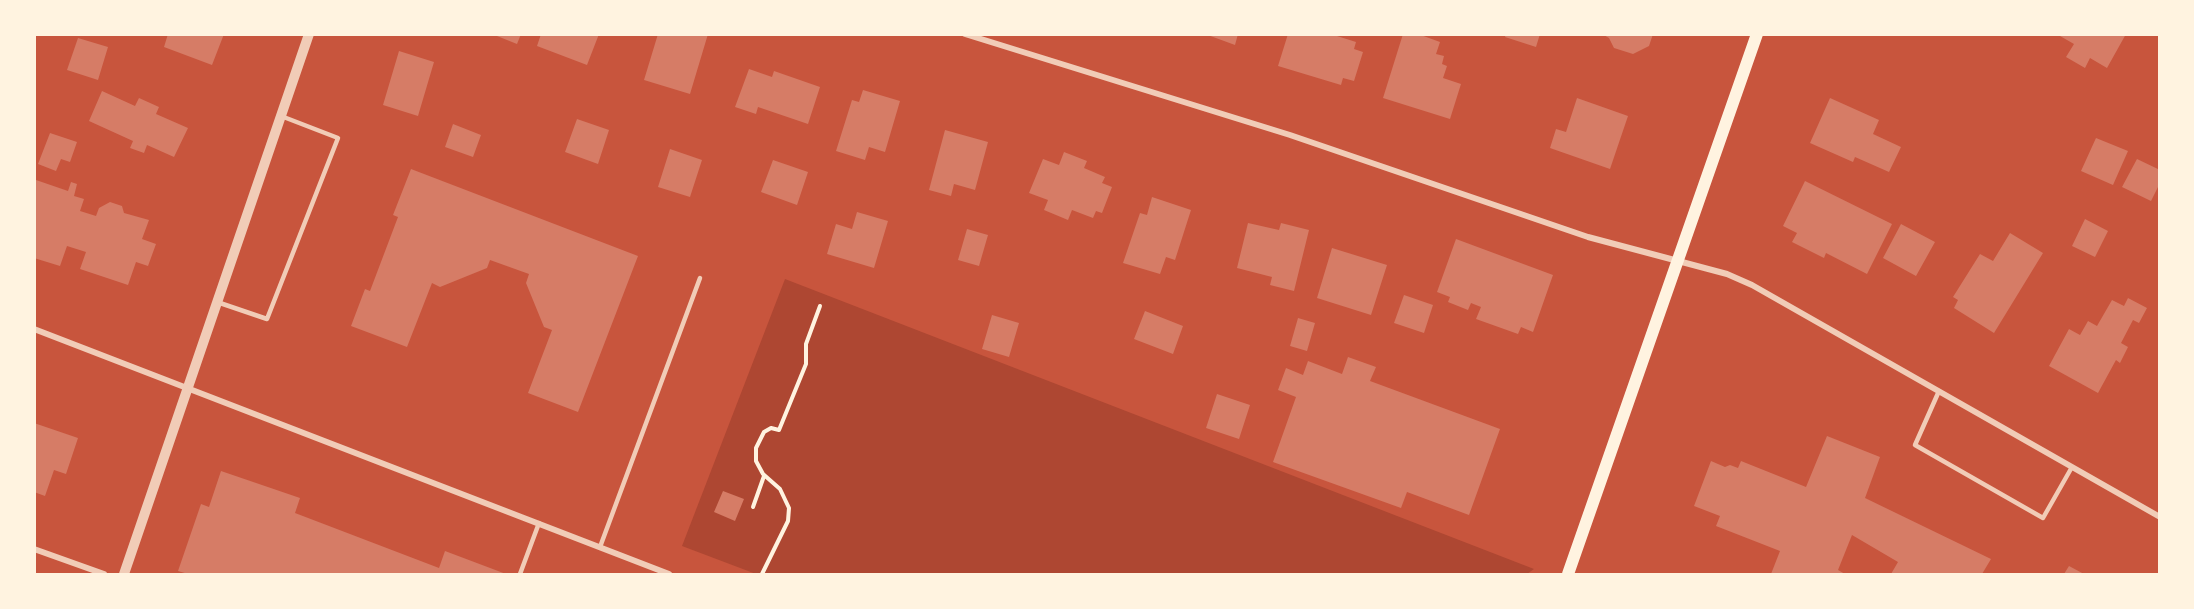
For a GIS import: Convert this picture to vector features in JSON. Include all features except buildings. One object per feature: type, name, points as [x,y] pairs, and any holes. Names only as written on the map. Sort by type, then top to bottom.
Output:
[{"type":"main road","points":[[1568,574],[1757,34]]},
{"type":"street","points":[[124,574],[309,34]]},
{"type":"street","points":[[965,34],[1290,135],[1588,237],[1727,274],[1752,285],[2160,517]]},
{"type":"street","points":[[34,329],[669,574]]},
{"type":"street","points":[[34,549],[104,574]]},
{"type":"street","points":[[646,574],[649,566]]},
{"type":"lane","points":[[217,302],[267,319],[338,138],[281,116]]},
{"type":"lane","points":[[600,548],[700,278]]},
{"type":"lane","points":[[1939,391],[1915,445],[2043,518],[2072,467]]},
{"type":"lane","points":[[520,574],[539,523]]},
{"type":"path","points":[[762,574],[788,521],[789,508],[780,489],[764,476],[756,461],[756,448],[764,432],[771,428],[779,430],[806,364],[806,344],[820,306]]},
{"type":"path","points":[[753,507],[764,476]]},
{"type":"shaded area","points":[[785,279],[1534,569],[1527,574],[756,574],[682,546]]}]
